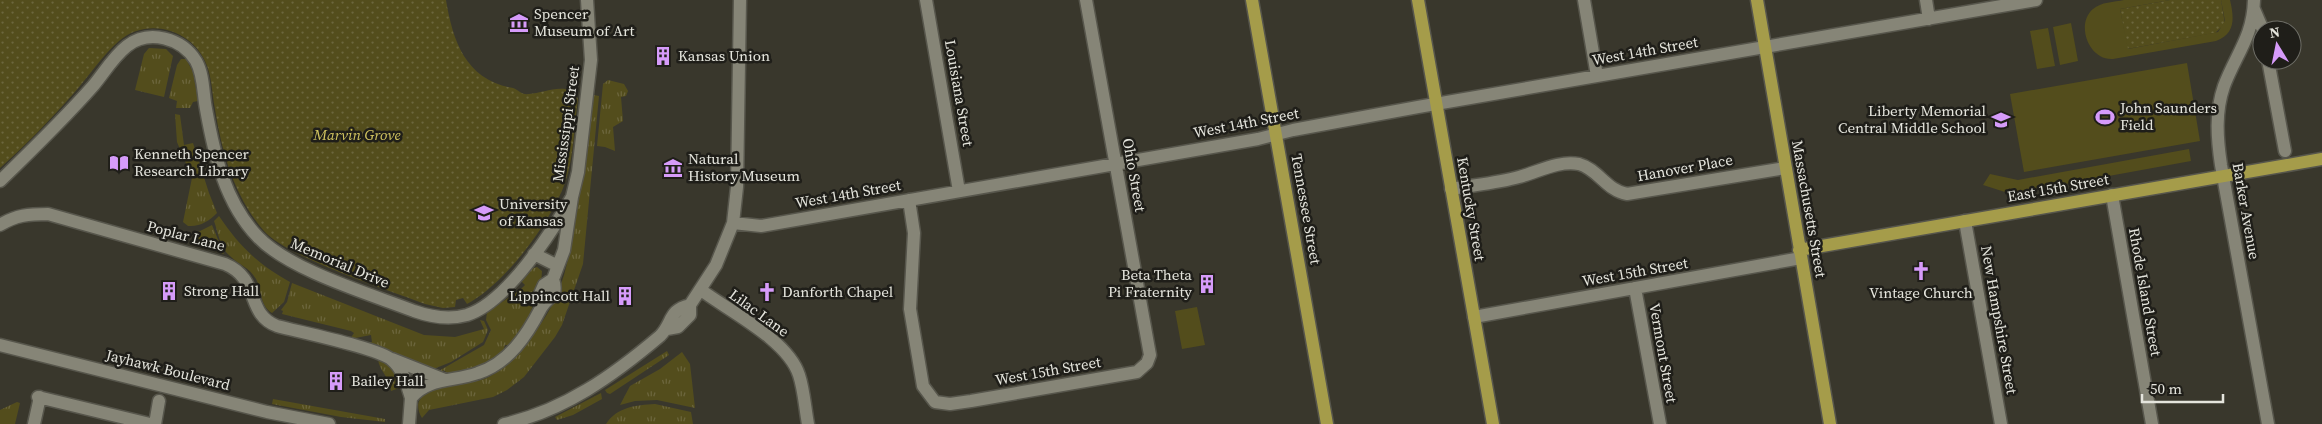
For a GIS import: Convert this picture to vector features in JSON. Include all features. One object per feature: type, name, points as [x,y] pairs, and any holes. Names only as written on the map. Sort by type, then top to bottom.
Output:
[{"type":"main road","name":"Tennessee Street","points":[[1252,0],[1327,424]]},
{"type":"main road","name":"Kentucky Street","points":[[1418,0],[1493,424]]},
{"type":"main road","name":"Massachusetts Street","points":[[1757,0],[1830,424]]},
{"type":"main road","name":"East 15th Street","points":[[1800,254],[1965,221],[2322,159]]},
{"type":"street","name":"Mississippi Street","points":[[411,398],[426,384],[478,374],[504,359],[531,328],[543,304],[552,298],[556,288],[553,279],[568,232],[572,197],[578,172],[591,60],[587,0]]},
{"type":"street","points":[[504,424],[554,408],[598,384],[633,359],[667,329],[669,319],[680,307],[690,305],[716,264],[733,223],[737,187],[740,0]]},
{"type":"street","name":"Louisiana Street","points":[[926,0],[960,191]]},
{"type":"street","name":"Ohio Street","points":[[1086,0],[1150,355]]},
{"type":"street","points":[[1584,0],[1597,76]]},
{"type":"street","points":[[1926,0],[1929,19]]},
{"type":"street","name":"West 14th Street","points":[[733,223],[761,226],[1115,164],[1436,104],[2036,0]]},
{"type":"street","points":[[2254,4],[2260,20]]},
{"type":"street","name":"Barker Avenue","points":[[2254,4],[2246,44],[2224,86],[2218,111],[2217,136],[2268,424]]},
{"type":"street","name":"Memorial Drive","points":[[0,181],[95,84],[122,50],[138,40],[163,38],[179,44],[196,61],[214,148],[232,201],[248,226],[281,256],[414,311],[429,316],[450,318],[468,314],[492,300],[534,254],[554,228],[572,197]]},
{"type":"street","points":[[2270,70],[2285,151]]},
{"type":"street","name":"Hanover Place","points":[[1451,189],[1519,177],[1553,166],[1570,164],[1587,168],[1615,190],[1627,194],[1785,168]]},
{"type":"street","name":"Rhode Island Street","points":[[2112,195],[2152,424]]},
{"type":"street","name":"West 15th Street","points":[[909,200],[914,233],[910,309],[923,386],[930,398],[942,404],[1137,372],[1147,363],[1150,355]]},
{"type":"street","name":"Poplar Lane","points":[[0,225],[15,216],[48,214],[225,264],[240,272],[247,281],[258,312],[271,324],[366,349],[445,380]]},
{"type":"street","name":"New Hampshire Street","points":[[1965,221],[2001,424]]},
{"type":"street","points":[[534,254],[558,266]]},
{"type":"street","name":"West 15th Street","points":[[1474,317],[1635,288],[1800,254]]},
{"type":"street","name":"Vermont Street","points":[[1635,288],[1660,424]]},
{"type":"street","name":"Lilac Lane","points":[[701,290],[761,331],[793,362],[799,375],[808,424]]},
{"type":"street","name":"Jayhawk Boulevard","points":[[0,345],[267,412],[329,424]]},
{"type":"street","points":[[392,359],[401,370],[411,398],[409,424]]},
{"type":"street","points":[[34,424],[41,412],[39,397],[112,417],[150,424]]},
{"type":"street","points":[[155,424],[159,401]]},
{"type":"green space","name":"Marvin Grove","points":[[0,0],[446,0],[453,30],[464,57],[484,77],[524,94],[563,89],[574,93],[578,99],[572,152],[565,183],[549,216],[525,251],[496,283],[467,304],[463,298],[456,300],[455,307],[443,308],[425,304],[364,282],[315,262],[276,241],[264,231],[237,189],[231,173],[221,142],[210,78],[205,61],[198,50],[179,34],[155,28],[142,29],[119,41],[29,141],[0,168]]},
{"type":"green space","points":[[2124,0],[2170,0],[2120,9],[2128,49],[2218,32],[2225,21],[2221,0],[2230,0],[2233,19],[2227,34],[2216,41],[2113,59],[2105,58],[2091,48],[2085,32],[2085,23],[2093,9],[2100,5]]},
{"type":"green space","points":[[2170,0],[2221,0],[2225,24],[2215,33],[2127,49],[2120,9]]},
{"type":"green space","points":[[2071,23],[2078,61],[2060,65],[2053,27]]},
{"type":"green space","points":[[2048,28],[2055,66],[2037,69],[2030,31]]},
{"type":"green space","points":[[149,48],[166,49],[173,56],[164,97],[135,90],[144,54]]},
{"type":"green space","points":[[181,59],[186,59],[193,72],[198,101],[193,102],[190,108],[176,108],[177,101],[169,98],[177,65]]},
{"type":"green space","name":"John Saunders Field","points":[[2187,63],[2200,141],[2024,172],[2010,94]]},
{"type":"green space","points":[[608,80],[624,84],[628,91],[626,96],[621,97],[623,121],[613,127],[615,151],[597,146],[603,84]]},
{"type":"green space","points":[[594,95],[599,96],[583,264],[562,325],[524,377],[507,390],[493,397],[429,410],[422,418],[418,407],[421,399],[428,393],[439,388],[484,379],[500,370],[527,342],[550,309],[561,285],[569,256]]},
{"type":"green space","points":[[175,114],[180,115],[184,145],[193,143],[217,213],[207,221],[196,226],[188,226],[183,222],[194,168],[187,166],[177,142]]},
{"type":"green space","points":[[2189,149],[2191,161],[2027,191],[2005,192],[1983,185],[1990,174],[2018,180]]},
{"type":"green space","points":[[219,216],[234,237],[250,254],[290,282],[284,302],[272,313],[263,302],[258,284],[253,275],[224,249],[214,221]]},
{"type":"green space","points":[[212,225],[224,254],[209,249],[195,239],[198,232]]},
{"type":"green space","points":[[537,267],[542,271],[541,284],[526,324],[509,345],[505,345],[497,357],[482,365],[448,373],[443,370],[443,372],[437,372],[484,345],[491,330],[486,320],[487,312],[522,288],[525,285],[521,281],[531,269]]},
{"type":"green space","points":[[292,283],[424,335],[455,337],[484,329],[480,320],[484,321],[488,330],[483,342],[451,362],[431,370],[366,343],[372,342],[371,335],[350,339],[354,333],[351,331],[282,314],[283,311],[281,310],[287,302]]},
{"type":"green space","points":[[1197,307],[1205,345],[1182,349],[1175,311]]},
{"type":"green space","points":[[667,351],[669,355],[610,394],[605,390]]},
{"type":"green space","points":[[682,352],[690,364],[695,408],[657,400],[635,401],[620,405],[630,386],[660,369]]},
{"type":"green space","points":[[378,359],[394,369],[402,387],[391,391],[389,382],[380,367]]},
{"type":"green space","points":[[601,393],[602,399],[573,415],[557,420],[555,417]]},
{"type":"green space","points":[[273,399],[385,419],[385,422],[341,417],[272,404]]},
{"type":"green space","points":[[17,402],[20,403],[15,424],[0,424],[0,410]]},
{"type":"green space","points":[[655,404],[691,412],[693,424],[606,424],[610,418],[621,410],[634,406]]},
{"type":"place","name":"Spencer Museum of Art","points":[[519,23]]},
{"type":"place","name":"Kansas Union","points":[[663,56]]},
{"type":"place","name":"John Saunders Field","points":[[2105,117]]},
{"type":"place","name":"Liberty Memorial Central Middle School","points":[[2001,120]]},
{"type":"place","name":"Kenneth Spencer Research Library","points":[[119,163]]},
{"type":"place","name":"Natural History Museum","points":[[673,168]]},
{"type":"place","name":"University of Kansas","points":[[484,213]]},
{"type":"place","name":"Vintage Church","points":[[1921,271]]},
{"type":"place","name":"Beta Theta Pi Fraternity","points":[[1207,284]]},
{"type":"place","name":"Strong Hall","points":[[169,291]]},
{"type":"place","name":"Danforth Chapel","points":[[767,292]]},
{"type":"place","name":"Lippincott Hall","points":[[625,296]]},
{"type":"place","name":"Bailey Hall","points":[[336,381]]}]
